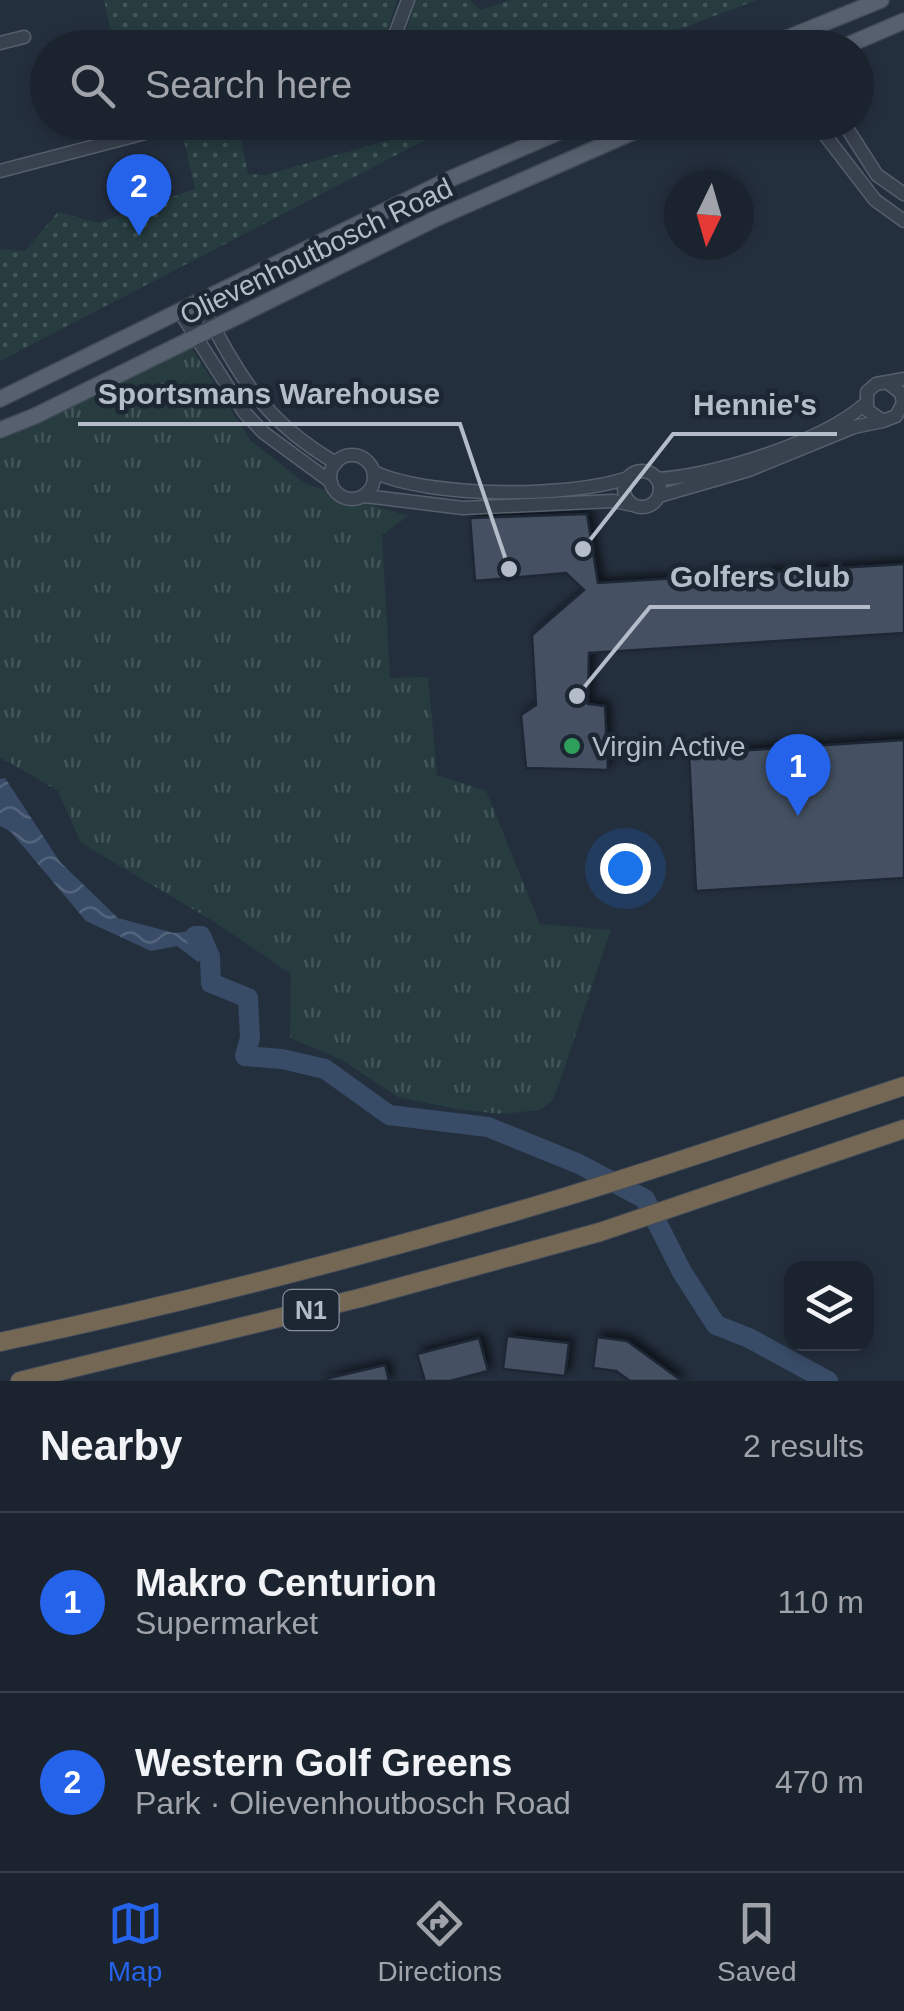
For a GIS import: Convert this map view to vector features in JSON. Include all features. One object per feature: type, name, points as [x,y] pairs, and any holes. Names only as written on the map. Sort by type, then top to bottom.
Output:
[{"type":"highway","name":"N1","points":[[0,1342],[350,1259],[560,1198],[904,1086]]},
{"type":"highway","name":"N1","points":[[20,1381],[342,1303],[600,1232],[904,1129]]},
{"type":"main road","points":[[822,30],[880,0]]},
{"type":"main road","points":[[874,34],[904,21]]},
{"type":"main road","name":"Olievenhoutbosch Road","points":[[0,400],[450,179],[540,140]]},
{"type":"main road","name":"Olievenhoutbosch Road","points":[[0,430],[437,218],[615,140]]},
{"type":"street","points":[[397,30],[408,0]]},
{"type":"street","points":[[0,43],[24,37]]},
{"type":"street","points":[[0,171],[118,140]]},
{"type":"street","points":[[829,140],[874,200],[904,221]]},
{"type":"street","points":[[855,140],[877,175],[904,194]]},
{"type":"street","points":[[200,302],[250,389],[280,425],[336,462]]},
{"type":"street","points":[[180,312],[244,412],[264,432],[331,482]]},
{"type":"street","points":[[374,472],[372,488],[355,500],[344,498],[331,482],[331,472],[344,456],[360,456],[374,472],[391,480],[454,489],[548,490],[610,484],[643,471],[657,479],[680,478],[808,438],[865,404],[871,388],[904,380]]},
{"type":"street","points":[[365,496],[453,508],[613,501],[646,507],[659,496],[749,470],[854,426],[896,416],[903,408],[900,393],[888,383]]},
{"type":"street","points":[[865,404],[871,416],[882,421]]},
{"type":"street","points":[[628,478],[624,490],[633,505]]},
{"type":"street","points":[[657,479],[659,496]]},
{"type":"street","points":[[453,508],[454,489]]},
{"type":"green space","points":[[104,0],[397,0],[388,30],[111,30]]},
{"type":"green space","points":[[416,0],[470,0],[480,10],[511,0],[757,0],[677,30],[406,30]]},
{"type":"green space","points":[[184,140],[241,140],[248,174],[265,175],[389,140],[425,140],[0,361],[0,249],[25,251],[58,212],[98,223],[195,189]]},
{"type":"green space","points":[[187,341],[250,440],[306,484],[408,516],[382,535],[390,678],[428,677],[437,775],[486,791],[540,924],[611,930],[560,1081],[552,1101],[540,1110],[502,1114],[398,1097],[342,1060],[290,1038],[291,974],[213,921],[81,843],[58,791],[0,757],[0,427]]},
{"type":"water","points":[[5,778],[60,862],[118,918],[174,933],[203,930],[213,952],[198,962],[177,946],[151,951],[86,921],[11,832],[0,826],[0,779]]},
{"type":"building","points":[[587,514],[598,583],[904,564],[904,633],[589,653],[588,704],[605,706],[608,770],[526,768],[521,715],[536,705],[532,635],[584,590],[566,573],[475,581],[470,518]]},
{"type":"building","points":[[904,740],[904,878],[696,891],[689,754]]},
{"type":"building","points":[[507,1336],[569,1343],[565,1376],[503,1369]]},
{"type":"building","points":[[597,1337],[627,1341],[682,1381],[630,1381],[616,1371],[593,1368]]},
{"type":"building","points":[[479,1338],[488,1371],[450,1381],[425,1381],[417,1354]]},
{"type":"building","points":[[385,1365],[389,1381],[321,1381],[321,1380]]},
{"type":"waterway","points":[[195,936],[201,936],[210,957],[211,983],[248,998],[250,1038],[245,1056],[325,1069],[389,1115],[488,1127],[579,1164],[645,1199],[682,1272],[716,1325],[749,1338],[828,1381]]},
{"type":"place","name":"Western Golf Greens","points":[[139,236]]},
{"type":"place","name":"Hennie's","points":[[583,549]]},
{"type":"place","name":"Sportsmans Warehouse","points":[[509,569]]},
{"type":"place","name":"Golfers Club","points":[[577,696]]},
{"type":"place","name":"Virgin Active","points":[[572,746]]},
{"type":"place","name":"Makro Centurion","points":[[798,816]]}]
